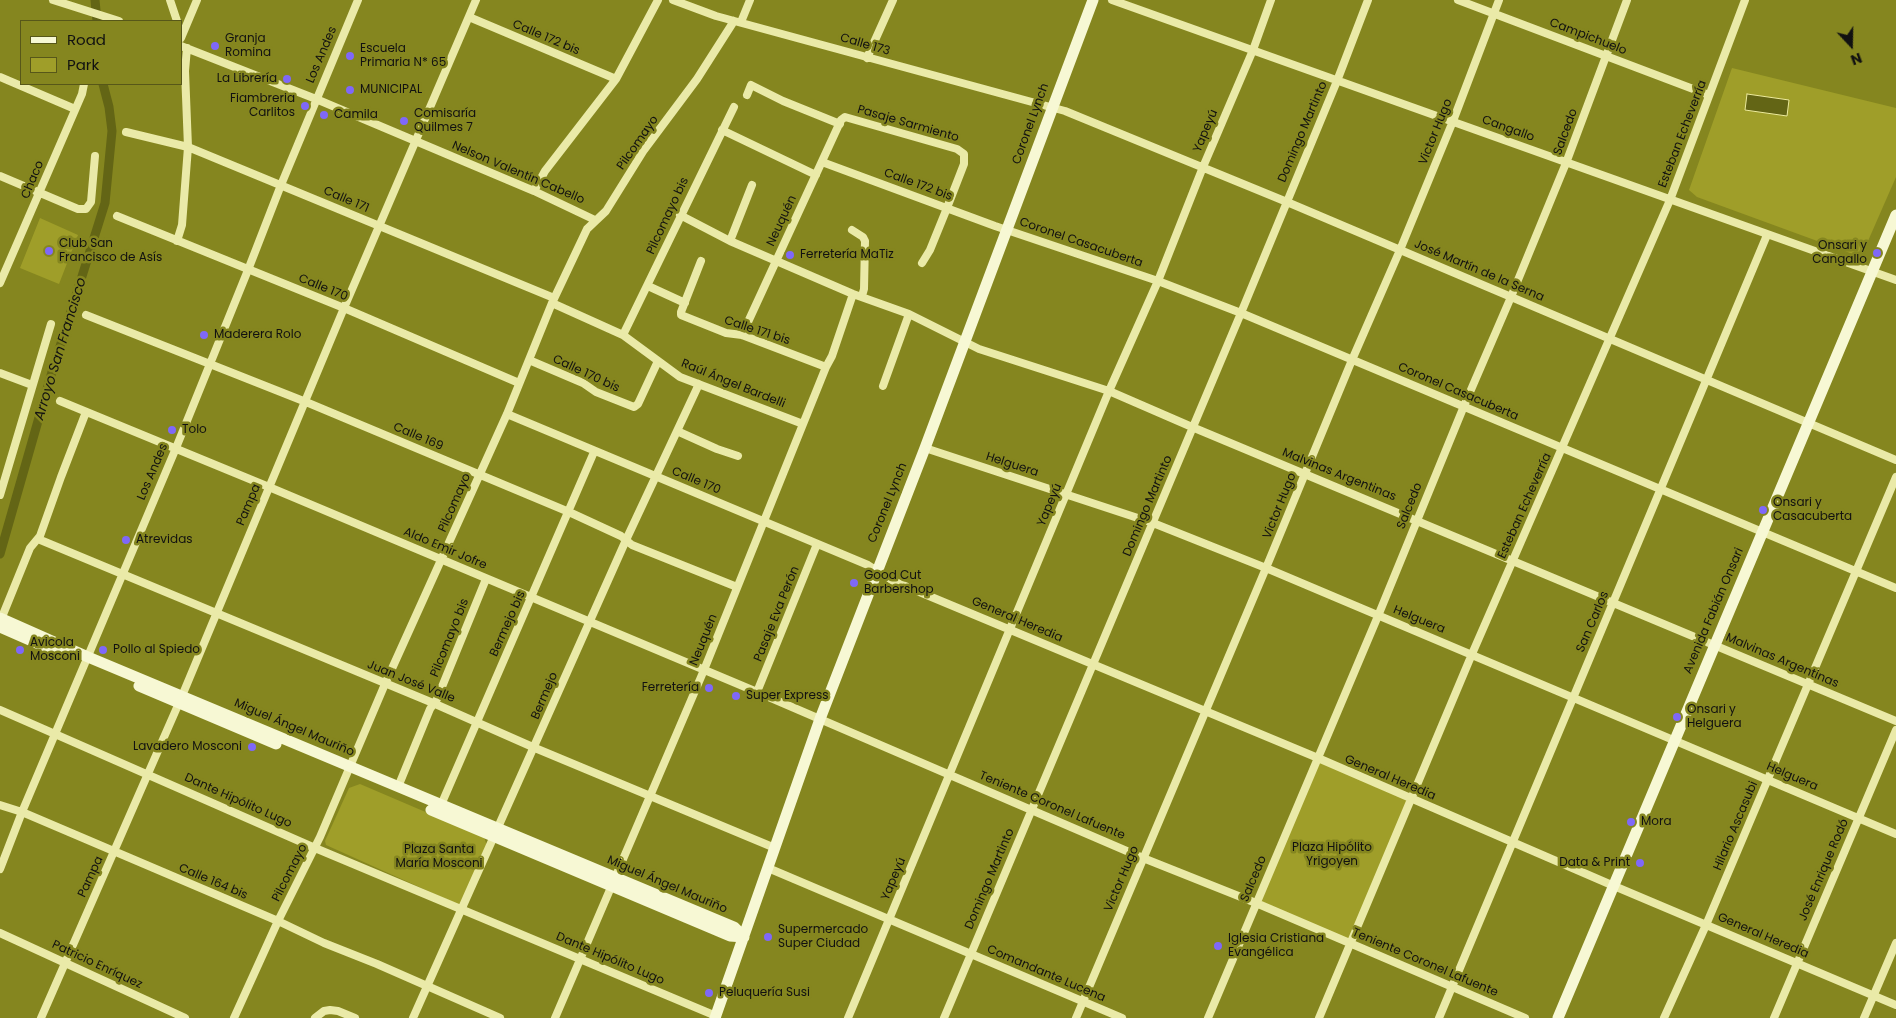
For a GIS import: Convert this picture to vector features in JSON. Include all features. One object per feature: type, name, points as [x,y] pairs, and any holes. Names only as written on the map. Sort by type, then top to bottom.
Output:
[{"type":"main road","name":"Coronel Lynch","points":[[718,1017],[774,848],[820,719],[876,570],[925,448],[1092,0]]},
{"type":"main road","name":"Avenida Fabián Onsari","points":[[1558,1018],[1896,215]]},
{"type":"main road","name":"Miguel Ángel Mauriño","points":[[0,621],[86,661],[181,699],[614,882],[734,928],[744,937]]},
{"type":"main road","name":"Miguel Ángel Mauriño","points":[[349,770],[398,787],[441,805],[495,832]]},
{"type":"street","points":[[53,0],[116,20]]},
{"type":"street","points":[[170,0],[176,20]]},
{"type":"street","points":[[182,33],[197,0]]},
{"type":"street","name":"Los Andes","points":[[0,869],[22,812],[176,448],[281,185],[358,0]]},
{"type":"street","name":"Pampa","points":[[41,1018],[181,699],[344,308],[476,0]]},
{"type":"street","points":[[534,191],[546,171],[616,79],[658,0]]},
{"type":"street","name":"Calle 173","points":[[673,0],[705,13],[1052,108]]},
{"type":"street","points":[[738,22],[750,0]]},
{"type":"street","points":[[867,58],[893,0]]},
{"type":"street","name":"Cangallo","points":[[1112,0],[1896,280]]},
{"type":"street","name":"Yapeyú","points":[[848,1018],[1109,391],[1158,280],[1272,0]]},
{"type":"street","name":"Domingo Martinto","points":[[944,1018],[1241,313],[1337,81],[1368,0]]},
{"type":"street","name":"Campichuelo","points":[[1458,0],[1709,95]]},
{"type":"street","name":"Victor Hugo","points":[[1076,1018],[1454,121],[1499,0]]},
{"type":"street","name":"Salcedo","points":[[1208,1018],[1511,297],[1566,163],[1627,0]]},
{"type":"street","name":"Esteban Echeverría","points":[[1319,1018],[1472,654],[1670,200],[1745,0]]},
{"type":"street","name":"Calle 172 bis","points":[[468,17],[616,79]]},
{"type":"street","name":"Pilcomayo","points":[[234,1018],[278,921],[315,848],[385,684],[507,414],[554,300],[587,229],[606,211],[644,150],[738,22]]},
{"type":"street","points":[[177,241],[182,226],[188,147],[184,47]]},
{"type":"street","name":"Nelson Valentín Cabello","points":[[184,47],[316,99],[534,191],[595,220]]},
{"type":"street","points":[[0,77],[75,109]]},
{"type":"street","name":"Chaco","points":[[1,278],[82,94],[84,85]]},
{"type":"street","name":"Pasaje Sarmiento","points":[[747,95],[751,85],[783,102],[842,121],[957,149],[964,154],[964,164],[947,207]]},
{"type":"street","name":"Pilcomayo bis","points":[[623,335],[734,107]]},
{"type":"street","name":"José Martín de la Serna","points":[[1052,108],[1065,111],[1287,202],[1896,460]]},
{"type":"street","name":"Neuquén","points":[[742,335],[842,121]]},
{"type":"street","points":[[722,130],[816,175]]},
{"type":"street","name":"Calle 171","points":[[126,132],[188,147],[554,300]]},
{"type":"street","points":[[0,176],[78,209],[88,208],[91,202],[95,156]]},
{"type":"street","name":"Calle 172 bis","points":[[822,162],[1007,230]]},
{"type":"street","points":[[730,241],[752,184]]},
{"type":"street","points":[[922,263],[930,250],[947,207]]},
{"type":"street","points":[[680,215],[730,241],[853,294],[909,314],[964,342]]},
{"type":"street","name":"Calle 170","points":[[117,216],[344,308],[519,383]]},
{"type":"street","points":[[852,230],[863,237],[865,241],[864,289],[862,296]]},
{"type":"street","name":"Coronel Casacuberta","points":[[1007,230],[1158,280],[1241,313],[1896,588]]},
{"type":"street","name":"San Carlos","points":[[1439,1018],[1767,235]]},
{"type":"street","points":[[648,286],[684,303],[701,261]]},
{"type":"street","name":"Neuquén","points":[[555,1018],[704,670],[826,366],[832,356],[853,294]]},
{"type":"street","name":"Raúl Ángel Bardelli","points":[[554,300],[623,335],[680,376],[803,424]]},
{"type":"street","name":"Calle 171 bis","points":[[684,303],[680,312],[681,315],[726,333],[742,335],[826,366]]},
{"type":"street","points":[[883,386],[909,314]]},
{"type":"street","name":"Calle 169","points":[[86,315],[306,402],[569,512],[621,536],[632,545],[737,588]]},
{"type":"street","points":[[0,495],[51,324]]},
{"type":"street","name":"Malvinas Argentinas","points":[[964,342],[979,349],[1109,391],[1896,721]]},
{"type":"street","name":"Calle 170 bis","points":[[529,360],[583,383],[596,392],[634,407],[638,404],[658,360]]},
{"type":"street","points":[[0,373],[32,385]]},
{"type":"street","name":"Bermejo","points":[[413,1018],[495,832],[535,748],[589,622],[699,384]]},
{"type":"street","name":"Aldo Emir Jofre","points":[[60,401],[820,719]]},
{"type":"street","points":[[0,621],[30,548],[38,539],[86,412]]},
{"type":"street","name":"Calle 170","points":[[507,414],[876,570]]},
{"type":"street","points":[[677,431],[738,456]]},
{"type":"street","name":"Helguera","points":[[925,448],[1153,523],[1472,654],[1896,834]]},
{"type":"street","name":"Bermejo bis","points":[[441,805],[594,452]]},
{"type":"street","name":"Hilario Ascasubi","points":[[1664,1018],[1706,924],[1896,477]]},
{"type":"street","name":"Juan José Valle","points":[[38,539],[434,703],[535,748],[774,848]]},
{"type":"street","name":"Pasaje Eva Perón","points":[[757,692],[817,544]]},
{"type":"street","name":"General Heredia","points":[[876,570],[893,581],[1318,758],[1896,1005]]},
{"type":"street","name":"Pilcomayo bis","points":[[398,787],[486,579]]},
{"type":"street","name":"Dante Hipólito Lugo","points":[[0,710],[315,848],[718,1017]]},
{"type":"street","name":"Teniente Coronel Lafuente","points":[[820,719],[1143,858],[1256,903],[1525,1018]]},
{"type":"street","name":"José Enrique Rodó","points":[[1774,1018],[1896,730]]},
{"type":"street","name":"Calle 164 bis","points":[[0,805],[22,812],[278,921],[500,1018]]},
{"type":"street","name":"Comandante Lucena","points":[[768,868],[1122,1018]]},
{"type":"street","name":"Patricio Enríquez","points":[[0,933],[185,1018]]},
{"type":"street","points":[[1864,1018],[1896,943]]},
{"type":"street","points":[[315,1018],[324,1011],[330,1010],[355,1018]]},
{"type":"green space","points":[[1732,68],[1896,108],[1896,177],[1861,257],[1697,197],[1689,190]]},
{"type":"green space","name":"Club San Francisco de Asís","points":[[40,218],[78,235],[59,284],[20,268]]},
{"type":"green space","name":"Plaza Hipólito Yrigoyen","points":[[1318,758],[1411,799],[1350,943],[1256,903]]},
{"type":"green space","name":"Plaza Santa María Mosconi","points":[[360,784],[484,837],[486,846],[460,904],[326,845],[325,841],[349,788]]},
{"type":"shaded area","points":[[1747,94],[1789,100],[1787,116],[1745,110]]},
{"type":"waterway","name":"Arroyo San Francisco","points":[[95,0],[97,20]]},
{"type":"waterway","name":"Arroyo San Francisco","points":[[0,554],[52,372],[105,203],[112,131],[109,107],[103,85]]},
{"type":"place","name":"Granja Romina","points":[[215,46]]},
{"type":"place","name":"Escuela Primaria N* 65","points":[[350,56]]},
{"type":"place","name":"La Librería","points":[[287,79]]},
{"type":"place","name":"MUNICIPAL","points":[[350,90]]},
{"type":"place","name":"Fiambreria Carlitos","points":[[305,106]]},
{"type":"place","name":"Camila","points":[[324,115]]},
{"type":"place","name":"Comisaría Quilmes 7","points":[[404,121]]},
{"type":"place","name":"Club San Francisco de Asís","points":[[49,251]]},
{"type":"place","name":"Onsari y Cangallo","points":[[1877,253]]},
{"type":"place","name":"Ferretería MaTiz","points":[[790,255]]},
{"type":"place","name":"Maderera Rolo","points":[[204,335]]},
{"type":"place","name":"Tolo","points":[[172,430]]},
{"type":"place","name":"Onsari y Casacuberta","points":[[1763,510]]},
{"type":"place","name":"Atrevidas","points":[[126,540]]},
{"type":"place","name":"Good Cut Barbershop","points":[[854,583]]},
{"type":"place","name":"Avicola Mosconi","points":[[20,650]]},
{"type":"place","name":"Pollo al Spiedo","points":[[103,650]]},
{"type":"place","name":"Ferretería","points":[[709,688]]},
{"type":"place","name":"Super Express","points":[[736,696]]},
{"type":"place","name":"Onsari y Helguera","points":[[1677,717]]},
{"type":"place","name":"Lavadero Mosconi","points":[[252,747]]},
{"type":"place","name":"Mora","points":[[1631,822]]},
{"type":"place","name":"Data & Print","points":[[1640,863]]},
{"type":"place","name":"Supermercado Super Ciudad","points":[[768,937]]},
{"type":"place","name":"Iglesia Cristiana Evangélica","points":[[1218,946]]},
{"type":"place","name":"Peluquería Susi","points":[[709,993]]}]
